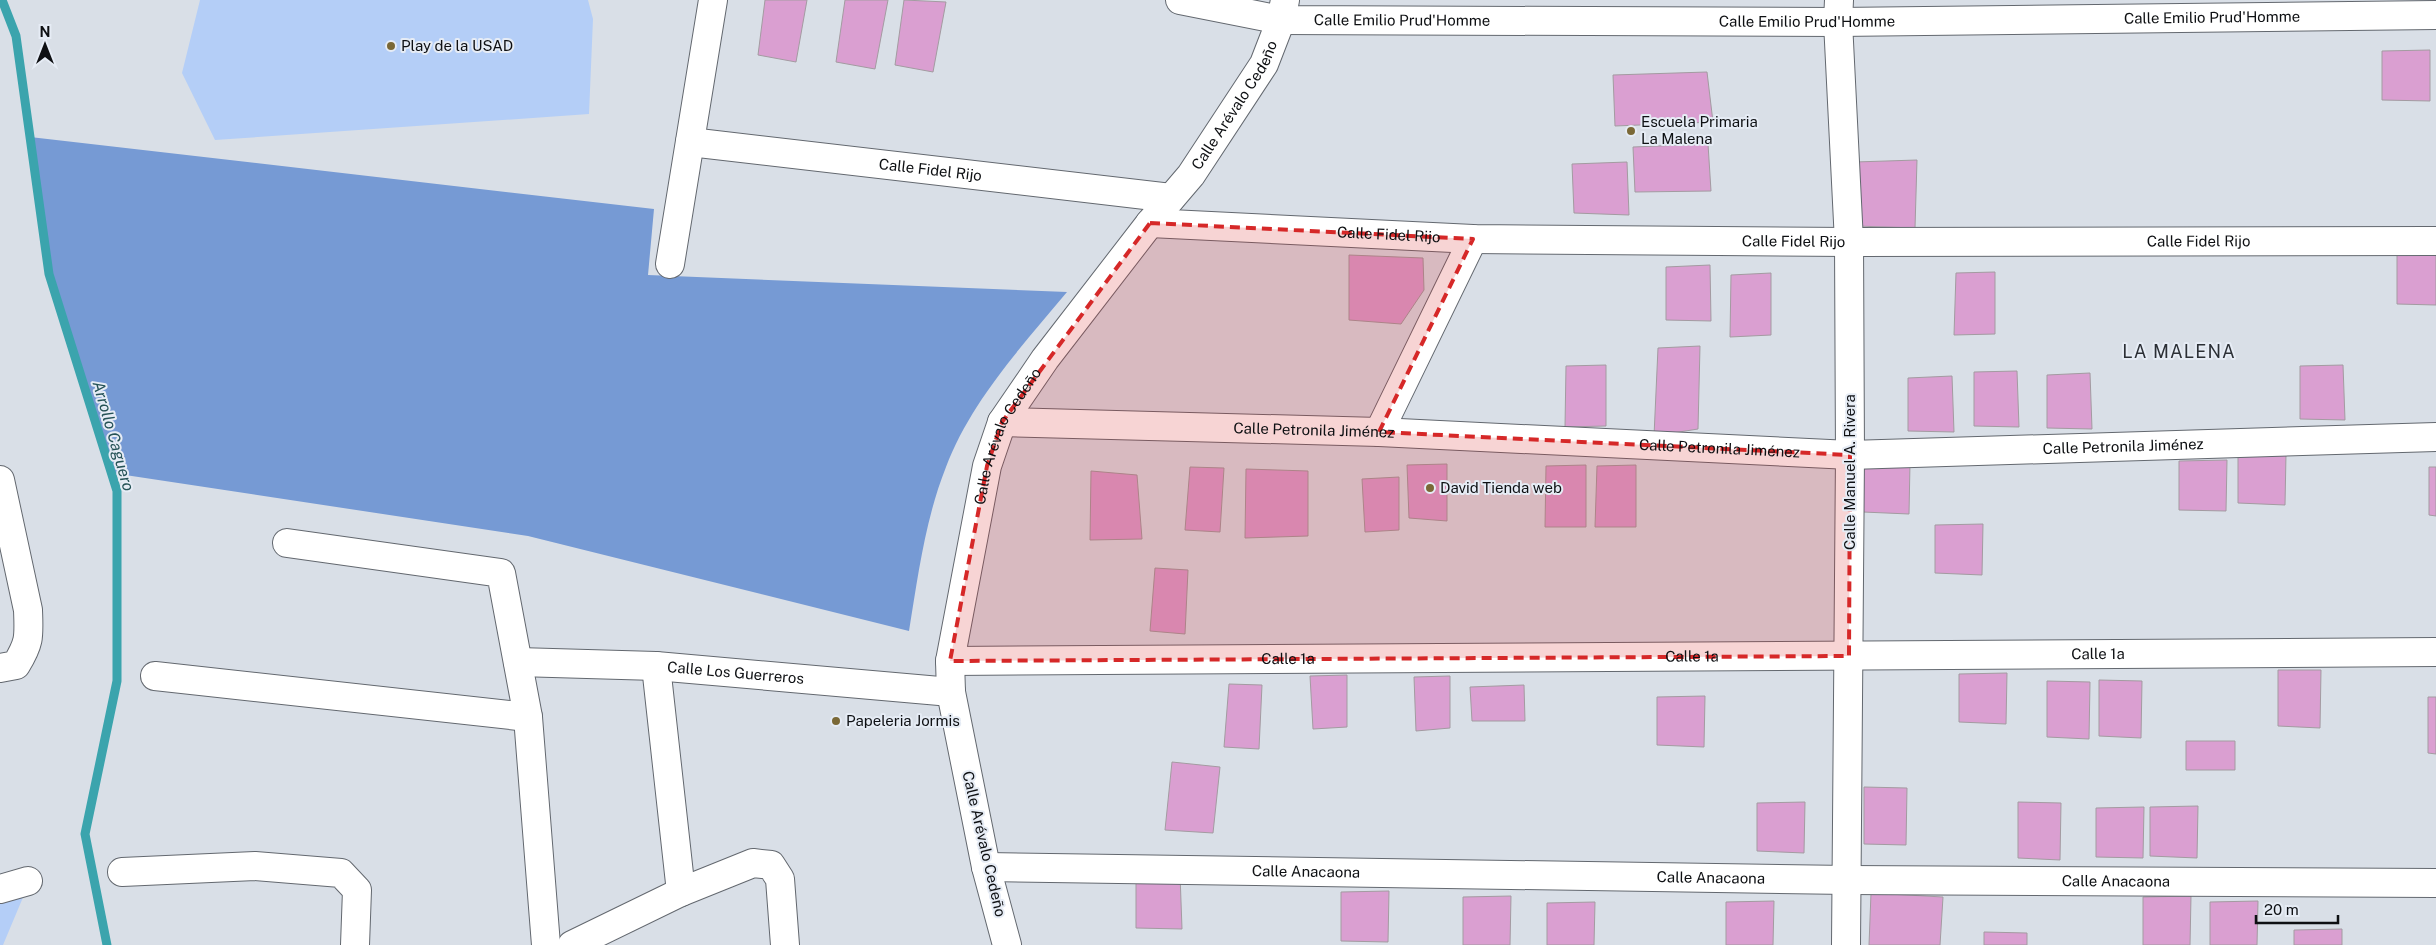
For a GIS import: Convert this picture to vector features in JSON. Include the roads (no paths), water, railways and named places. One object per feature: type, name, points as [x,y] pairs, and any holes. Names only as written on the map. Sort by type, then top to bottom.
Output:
[{"type":"street","points":[[670,264],[713,0]]},
{"type":"street","name":"Calle Emilio Prud'Homme","points":[[1180,0],[1283,10],[2436,15]]},
{"type":"street","name":"Calle Arévalo Cedeño","points":[[1007,945],[986,867],[951,692],[950,661],[987,466],[1002,422],[1045,359],[1150,222],[1190,175],[1264,64],[1283,10]]},
{"type":"street","name":"Calle Manuel A. Rivera","points":[[1839,11],[1849,242],[1850,454],[1846,945]]},
{"type":"street","name":"Calle Fidel Rijo","points":[[690,142],[1171,198]]},
{"type":"street","name":"Calle Fidel Rijo","points":[[1150,222],[1473,240],[1849,242],[2436,241]]},
{"type":"street","points":[[1379,432],[1473,240]]},
{"type":"street","name":"Calle Petronila Jiménez","points":[[1002,422],[1379,432],[1850,454],[2436,437]]},
{"type":"street","points":[[0,480],[28,610],[28,646],[16,665],[0,668]]},
{"type":"street","points":[[287,544],[501,573],[528,717],[546,945]]},
{"type":"street","name":"Calle 1a","points":[[950,661],[2436,652]]},
{"type":"street","name":"Calle Los Guerreros","points":[[518,662],[656,666],[951,692]]},
{"type":"street","points":[[656,666],[681,892]]},
{"type":"street","points":[[155,676],[528,717]]},
{"type":"street","points":[[572,945],[681,892],[753,863],[771,865],[780,879],[785,945]]},
{"type":"street","points":[[122,872],[255,866],[341,873],[357,890],[355,945]]},
{"type":"street","name":"Calle Anacaona","points":[[986,867],[1848,880],[2436,883]]},
{"type":"street","points":[[0,889],[28,881]]},
{"type":"waterway","name":"Arrollo Caguero","points":[[2,0],[16,36],[49,274],[117,491],[117,681],[85,834],[107,945]]},
{"type":"place","name":"Play de la USAD","points":[[391,46]]},
{"type":"place","name":"Escuela Primaria La Malena","points":[[1631,131]]},
{"type":"place","name":"David Tienda web","points":[[1430,488]]},
{"type":"place","name":"Papeleria Jormis","points":[[836,721]]},
{"type":"district","name":"LA MALENA","points":[[2179,352]]}]
